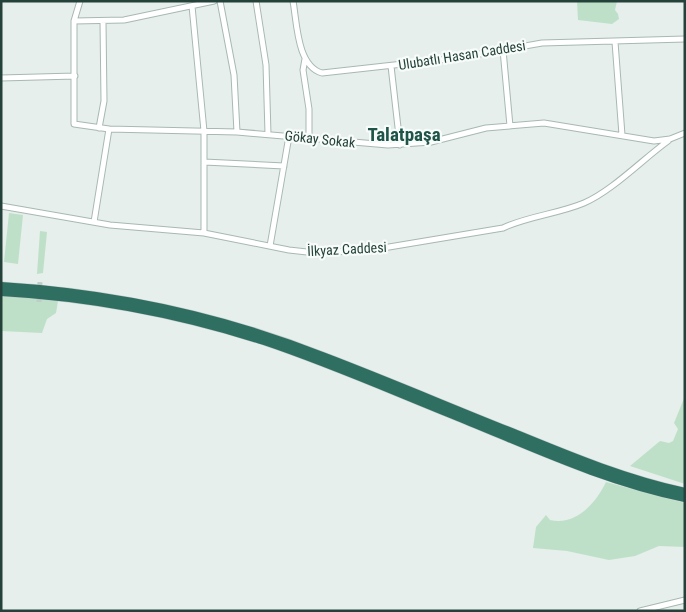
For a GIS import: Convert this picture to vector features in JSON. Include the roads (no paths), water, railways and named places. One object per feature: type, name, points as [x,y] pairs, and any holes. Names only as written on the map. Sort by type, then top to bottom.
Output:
[{"type":"highway","points":[[1,286],[123,300],[217,321],[265,335],[323,356],[587,463],[635,479],[685,492]]},
{"type":"highway","points":[[1,292],[54,296],[172,316],[263,341],[321,362],[585,468],[634,485],[685,498]]},
{"type":"street","name":"Gökay Sokak","points":[[80,1],[74,21],[74,124],[109,129],[237,132],[400,145],[431,142],[486,128],[552,123],[654,141],[670,139],[685,133]]},
{"type":"street","points":[[74,21],[103,22],[214,1]]},
{"type":"street","points":[[220,1],[236,88],[237,132]]},
{"type":"street","points":[[256,1],[266,65],[268,134]]},
{"type":"street","points":[[293,1],[305,59],[304,70],[309,109],[309,138]]},
{"type":"street","points":[[192,6],[204,131],[204,233]]},
{"type":"street","points":[[99,128],[104,101],[103,22]]},
{"type":"street","name":"Ulubatlı Hasan Caddesi","points":[[305,59],[312,69],[322,73],[391,66],[542,43],[685,39]]},
{"type":"street","points":[[615,42],[622,135]]},
{"type":"street","points":[[503,50],[510,126]]},
{"type":"street","points":[[391,66],[400,145]]},
{"type":"street","points":[[1,78],[75,76]]},
{"type":"street","points":[[94,222],[109,129]]},
{"type":"street","points":[[270,246],[289,136]]},
{"type":"street","name":"İlkyaz Caddesi","points":[[1,206],[118,226],[204,233],[307,252],[352,252],[503,228],[588,201],[670,139]]},
{"type":"street","points":[[204,162],[284,166]]},
{"type":"street","points":[[640,611],[685,600]]},
{"type":"tunnel","points":[[39,302],[40,282]]},
{"type":"district","name":"Talatpaşa","points":[[404,134]]}]
